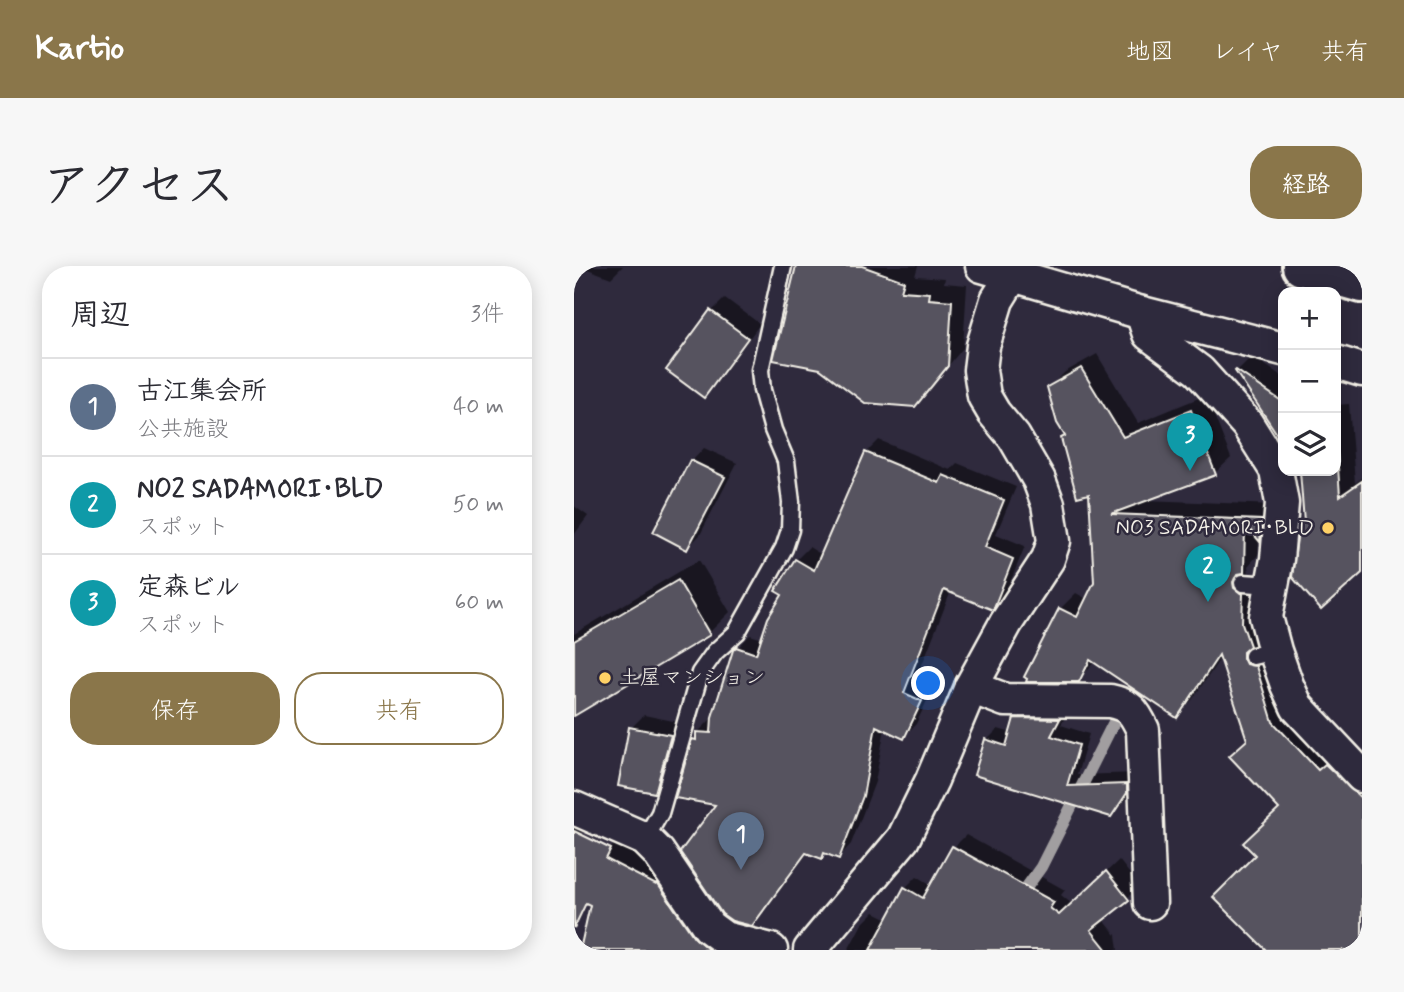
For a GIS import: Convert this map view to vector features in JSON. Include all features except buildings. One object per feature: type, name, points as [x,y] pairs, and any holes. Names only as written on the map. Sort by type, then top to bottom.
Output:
[{"type":"highway","points":[[1302,266],[1362,283]]},
{"type":"street","points":[[810,950],[903,839],[932,780],[971,687],[1006,623],[1048,559],[1054,541],[1048,504],[1039,480],[1014,437],[984,396],[980,370],[983,346],[1004,269],[1142,313],[1278,348]]},
{"type":"street","points":[[1142,313],[1149,334],[1199,371],[1247,424],[1276,470],[1282,503],[1258,584],[1266,617],[1264,653],[1287,685],[1297,707],[1362,776]]},
{"type":"street","points":[[1341,364],[1362,370]]},
{"type":"street","points":[[971,687],[1005,700],[1117,702],[1124,704],[1135,714],[1143,730],[1150,903]]},
{"type":"street","points":[[574,808],[645,839],[658,852],[709,927],[724,938],[771,950]]},
{"type":"lane","points":[[645,839],[660,813],[701,673],[715,652],[737,632],[784,548],[790,530],[791,502],[786,461],[773,430],[762,390],[760,370],[783,266]]},
{"type":"waterway","points":[[1019,898],[1041,867],[1115,720]]},
{"type":"place","name":"定森ビル","points":[[1190,471]]},
{"type":"place","name":"NO3 SADAMORI･BLD","points":[[1328,528]]},
{"type":"place","name":"NO2 SADAMORI･BLD","points":[[1208,602]]},
{"type":"place","name":"土屋マンション","points":[[605,678]]},
{"type":"place","name":"古江集会所","points":[[741,870]]}]
